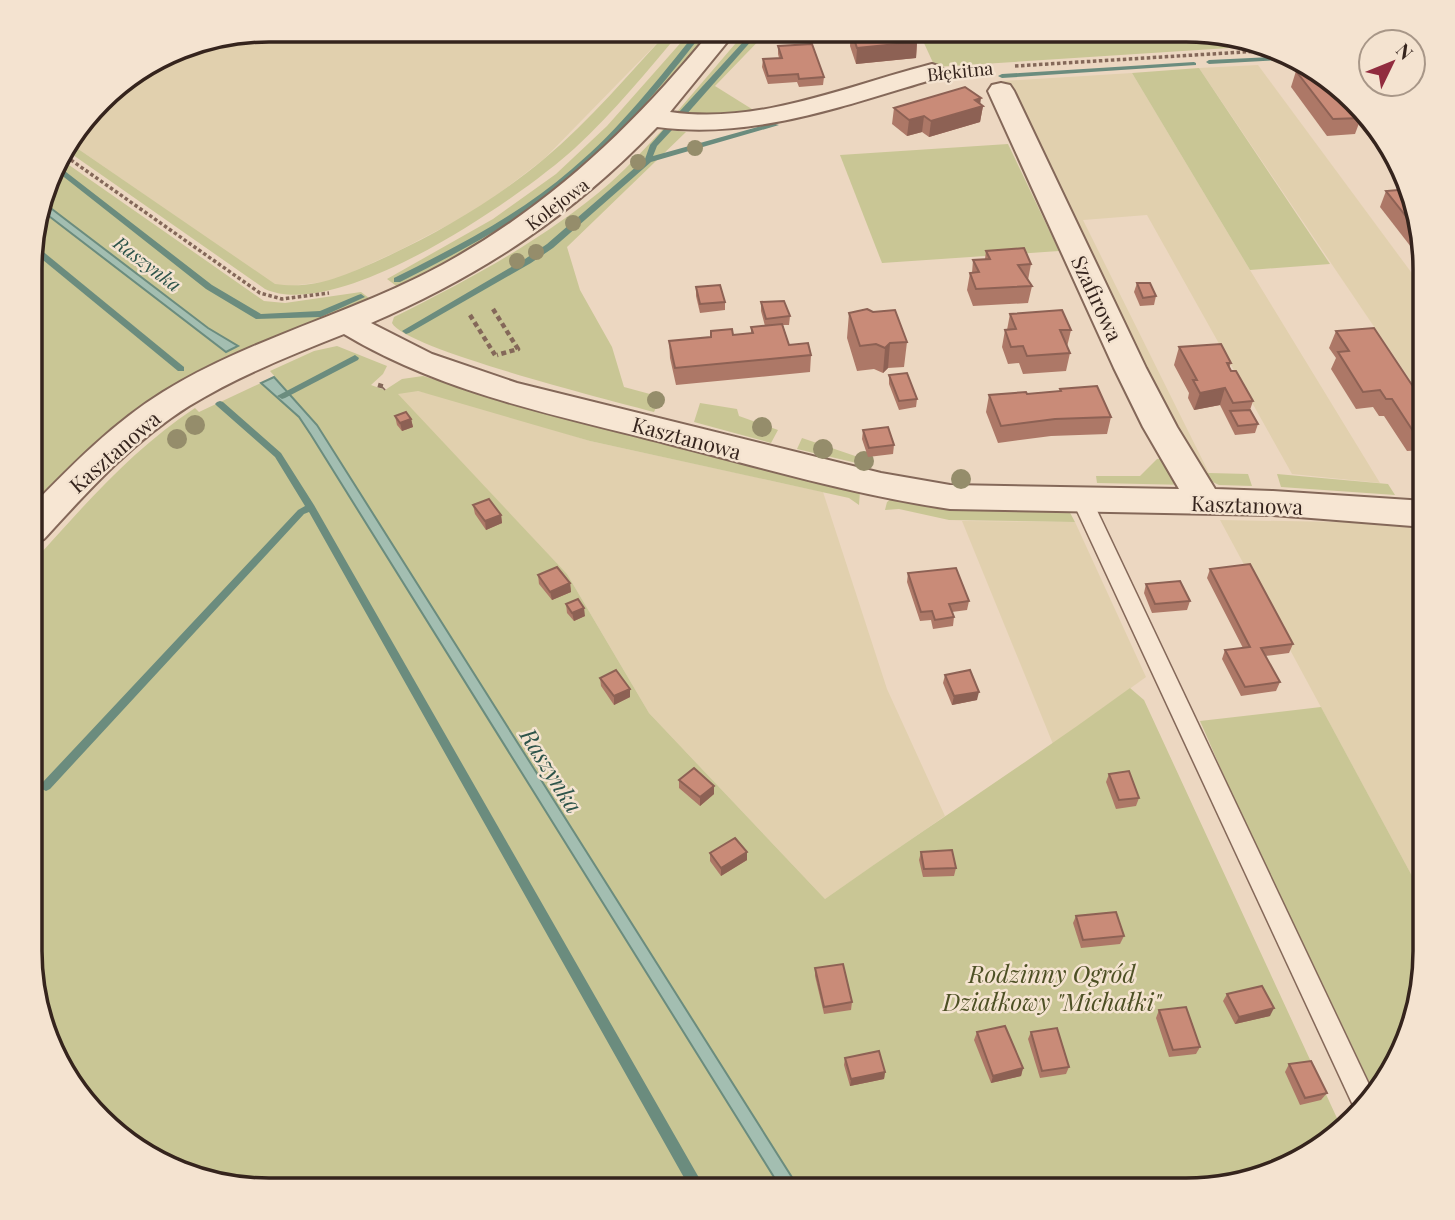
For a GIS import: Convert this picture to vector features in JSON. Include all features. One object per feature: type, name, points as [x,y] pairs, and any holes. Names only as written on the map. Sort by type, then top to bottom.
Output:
[{"type":"street","name":"Kolejowa","points":[[343,307],[438,279],[525,228],[591,178],[650,118],[715,42]]},
{"type":"street","name":"Błękitna","points":[[650,118],[688,124],[761,117],[824,103],[932,72]]},
{"type":"street","name":"Szafirowa","points":[[1003,75],[1130,368],[1160,427],[1198,489],[1202,502]]},
{"type":"street","name":"Kasztanowa","points":[[42,518],[84,474],[125,437],[171,402],[283,347],[343,307],[391,349],[487,383],[854,480],[950,497],[1202,502],[1413,513]]},
{"type":"lane","points":[[1082,500],[1360,1095]]},
{"type":"path","name":"Błękitna","points":[[932,72],[1003,75],[1253,52]]},
{"type":"path","points":[[70,160],[260,293],[282,299],[343,307]]},
{"type":"path","points":[[490,362],[495,355],[519,349],[493,309]]},
{"type":"path","points":[[470,315],[495,355]]},
{"type":"path","points":[[378,385],[385,387],[383,389]]},
{"type":"shaded area","points":[[658,42],[544,159],[477,210],[333,281],[275,285],[77,148],[98,119],[119,98],[143,80],[196,54],[240,44]]},
{"type":"shaded area","points":[[1258,65],[1413,275],[1413,384],[1199,68]]},
{"type":"shaded area","points":[[1132,73],[1380,483],[1292,474],[1147,215],[1083,220],[1209,473],[1198,475],[1003,81]]},
{"type":"shaded area","points":[[51,208],[208,328],[238,346],[226,352],[49,216]]},
{"type":"shaded area","points":[[274,377],[317,425],[792,1178],[775,1178],[311,435],[299,417],[261,383]]},
{"type":"shaded area","points":[[418,391],[461,401],[590,441],[823,492],[887,689],[945,816],[825,899],[649,713],[567,574],[397,394]]},
{"type":"shaded area","points":[[1220,520],[1413,525],[1413,878]]},
{"type":"shaded area","points":[[962,521],[1075,522],[1146,677],[1053,744]]},
{"type":"green space","points":[[659,42],[672,42],[575,148],[514,196],[472,224],[381,273],[337,288],[297,295],[265,289],[73,155],[77,148],[275,284],[305,285],[345,275],[407,247],[468,213],[507,188],[544,159],[609,96]]},
{"type":"green space","points":[[681,42],[701,42],[642,114],[550,199],[444,265],[399,288],[387,279],[493,219],[556,174],[607,126]]},
{"type":"green space","points":[[737,42],[757,42],[715,86],[755,111],[727,116],[676,113]]},
{"type":"green space","points":[[924,42],[1201,42],[1236,48],[935,67]]},
{"type":"green space","points":[[1199,68],[1330,264],[1250,270],[1132,73]]},
{"type":"green space","points":[[663,129],[686,132],[567,247],[580,290],[612,347],[624,387],[661,397],[654,412],[470,360],[405,334],[392,323],[394,317],[479,273],[560,222],[610,183]]},
{"type":"green space","points":[[1008,144],[1059,251],[882,263],[840,155]]},
{"type":"green space","points":[[68,164],[264,301],[285,303],[361,292],[373,301],[301,329],[42,504],[42,269],[49,216],[225,352],[238,346],[208,328],[51,208]]},
{"type":"green space","name":"Rodzinny Ogród Działkowy \"Michałki\"","points":[[337,346],[387,366],[371,385],[385,390],[402,379],[423,376],[561,416],[860,491],[859,505],[849,498],[590,441],[418,391],[398,394],[567,574],[649,713],[825,899],[1130,688],[1144,700],[1337,1119],[1312,1140],[1286,1155],[1245,1170],[1201,1178],[792,1178],[317,425],[270,371],[314,351]]},
{"type":"green space","points":[[261,383],[299,417],[775,1178],[254,1178],[196,1166],[156,1148],[119,1122],[89,1089],[65,1051],[54,1024],[42,966],[42,552],[128,461],[195,408],[199,412]]},
{"type":"green space","points":[[700,403],[737,409],[739,416],[778,430],[771,443],[694,422]]},
{"type":"green space","points":[[802,438],[867,460],[865,465],[797,449]]},
{"type":"green space","points":[[1165,458],[1188,485],[1097,483],[1096,476],[1140,476],[1157,459]]},
{"type":"green space","points":[[1248,474],[1252,486],[1219,485],[1198,475]]},
{"type":"green space","points":[[1277,474],[1388,484],[1395,495],[1281,487]]},
{"type":"green space","points":[[894,497],[1068,509],[1075,522],[949,520],[899,509],[885,510],[887,502]]},
{"type":"green space","points":[[1321,707],[1413,878],[1413,951],[1409,995],[1396,1038],[1370,1084],[1231,792],[1200,721]]},
{"type":"building","points":[[855,42],[917,42],[857,48]]},
{"type":"building","points":[[812,44],[824,77],[799,79],[798,74],[768,76],[763,59],[782,58],[778,46]]},
{"type":"building","points":[[1296,71],[1324,89],[1356,118],[1333,119]]},
{"type":"building","points":[[965,87],[981,98],[975,100],[983,106],[931,121],[924,116],[909,120],[894,108]]},
{"type":"building","points":[[1399,190],[1407,217],[1386,191]]},
{"type":"building","points":[[1024,248],[1031,264],[1018,265],[1032,286],[976,289],[970,273],[979,272],[973,260],[990,259],[986,251]]},
{"type":"building","points":[[1137,283],[1150,283],[1156,296],[1143,298]]},
{"type":"building","points":[[720,285],[725,302],[700,304],[696,287]]},
{"type":"building","points":[[784,301],[790,316],[766,319],[761,302]]},
{"type":"building","points":[[867,309],[873,312],[895,310],[907,342],[890,343],[885,348],[876,344],[860,346],[849,313]]},
{"type":"building","points":[[1062,310],[1071,330],[1060,330],[1070,353],[1027,356],[1023,346],[1011,347],[1005,330],[1016,329],[1010,314]]},
{"type":"building","points":[[782,324],[789,345],[808,343],[811,355],[675,368],[669,341],[711,337],[711,331],[732,329],[733,335],[753,333],[751,327]]},
{"type":"building","points":[[1374,328],[1413,386],[1413,431],[1392,399],[1386,399],[1380,390],[1363,392],[1338,352],[1349,351],[1336,331]]},
{"type":"building","points":[[1221,344],[1231,363],[1227,363],[1231,371],[1236,371],[1253,401],[1233,403],[1225,388],[1200,393],[1193,380],[1197,380],[1179,347]]},
{"type":"building","points":[[907,373],[917,399],[899,401],[889,375]]},
{"type":"building","points":[[1097,386],[1111,417],[1055,419],[1001,426],[989,395],[1027,394]]},
{"type":"building","points":[[1250,410],[1258,424],[1238,426],[1230,411]]},
{"type":"building","points":[[406,412],[411,419],[400,423],[395,416]]},
{"type":"building","points":[[888,427],[894,445],[869,448],[863,430]]},
{"type":"building","points":[[489,499],[501,515],[485,521],[473,505]]},
{"type":"building","points":[[1250,564],[1293,644],[1261,648],[1280,682],[1245,687],[1225,650],[1250,647],[1210,569]]},
{"type":"building","points":[[557,567],[570,583],[550,592],[538,575]]},
{"type":"building","points":[[956,568],[969,601],[949,604],[954,617],[935,620],[932,611],[921,612],[908,573]]},
{"type":"building","points":[[1180,581],[1190,601],[1155,604],[1146,584]]},
{"type":"building","points":[[578,599],[584,608],[572,613],[566,604]]},
{"type":"building","points":[[616,670],[630,689],[614,696],[600,678]]},
{"type":"building","points":[[970,670],[979,692],[954,696],[945,675]]},
{"type":"building","points":[[694,768],[714,786],[700,797],[679,780]]},
{"type":"building","points":[[1129,771],[1139,798],[1119,800],[1109,774]]},
{"type":"building","points":[[735,838],[747,852],[721,868],[710,853]]},
{"type":"building","points":[[952,850],[956,868],[924,869],[921,852]]},
{"type":"building","points":[[1116,912],[1124,936],[1083,940],[1076,916]]},
{"type":"building","points":[[843,964],[852,1002],[824,1007],[815,968]]},
{"type":"building","points":[[1262,986],[1274,1008],[1239,1017],[1227,994]]},
{"type":"building","points":[[1186,1007],[1200,1047],[1173,1050],[1159,1010]]},
{"type":"building","points":[[1005,1026],[1023,1068],[993,1076],[977,1032]]},
{"type":"building","points":[[1057,1028],[1069,1067],[1042,1071],[1031,1032]]},
{"type":"building","points":[[879,1051],[885,1072],[851,1079],[845,1058]]},
{"type":"building","points":[[1311,1061],[1327,1093],[1305,1098],[1289,1064]]},
{"type":"waterway","points":[[397,280],[467,244],[556,187],[626,121],[692,42]]},
{"type":"waterway","points":[[682,114],[747,42]]},
{"type":"waterway","points":[[1209,62],[1272,59]]},
{"type":"waterway","points":[[1002,76],[1194,64]]},
{"type":"waterway","points":[[648,160],[775,125]]},
{"type":"waterway","points":[[648,160],[654,145],[668,130]]},
{"type":"waterway","points":[[406,331],[550,246],[648,160]]},
{"type":"waterway","name":"Raszynka","points":[[64,173],[209,287],[259,317],[321,314],[361,297]]},
{"type":"waterway","points":[[43,256],[181,369]]},
{"type":"waterway","points":[[282,396],[355,358]]},
{"type":"waterway","points":[[220,404],[278,455],[311,507]]},
{"type":"waterway","points":[[46,786],[301,512],[311,507]]},
{"type":"waterway","points":[[311,507],[692,1178]]}]
